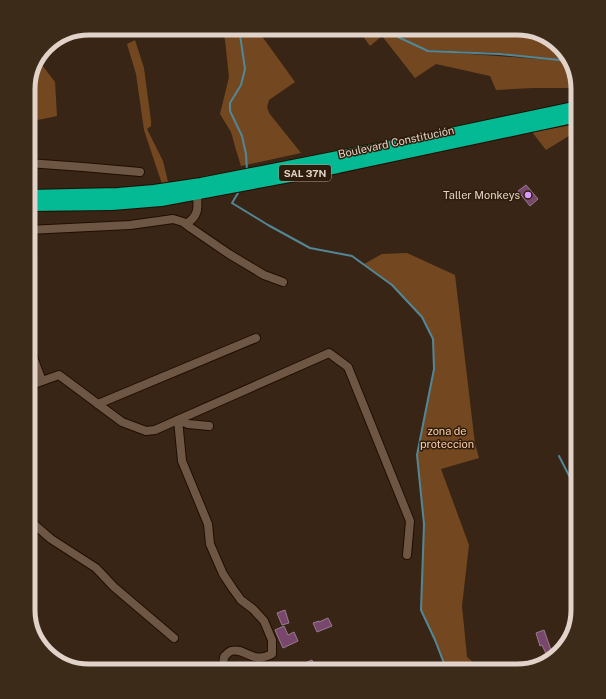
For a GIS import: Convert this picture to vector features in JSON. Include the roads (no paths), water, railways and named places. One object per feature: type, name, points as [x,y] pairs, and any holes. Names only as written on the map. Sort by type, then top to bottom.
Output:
[{"type":"highway","name":"Boulevard Constitución","points":[[35,196],[118,194],[154,191],[201,184],[404,144],[571,108]]},
{"type":"highway","name":"Boulevard Constitución","points":[[35,205],[119,203],[161,200],[338,167],[571,117]]},
{"type":"street","points":[[35,164],[140,172]]},
{"type":"street","points":[[186,224],[192,221],[196,215],[198,207],[197,194]]},
{"type":"street","points":[[35,230],[130,225],[173,220],[186,224],[229,254],[264,275],[284,282]]},
{"type":"street","points":[[98,404],[256,338]]},
{"type":"street","points":[[35,384],[59,375],[122,422],[146,431],[155,430],[329,354],[348,367],[410,521],[407,555]]},
{"type":"street","points":[[35,362],[42,381]]},
{"type":"street","points":[[178,420],[188,424],[209,426]]},
{"type":"street","points":[[178,420],[182,461],[208,524],[210,544],[223,574],[241,600],[264,621],[272,640],[272,654],[265,658],[252,657],[238,650],[230,651],[224,657],[223,664]]},
{"type":"street","points":[[35,525],[52,539],[96,568],[114,587],[174,638]]},
{"type":"waterway","points":[[240,35],[245,69],[241,85],[230,103],[230,111],[242,136],[246,154],[247,171]]},
{"type":"waterway","points":[[396,35],[428,51],[500,54],[563,60]]},
{"type":"waterway","points":[[238,193],[232,203],[268,225],[310,248],[352,256],[392,285],[422,317],[433,339],[434,369],[417,455],[424,524],[421,610],[444,664]]},
{"type":"waterway","points":[[559,456],[571,479]]},
{"type":"place","name":"Taller Monkeys","points":[[528,195]]},
{"type":"park label","name":"zona de proteccion","points":[[447,437]]}]
